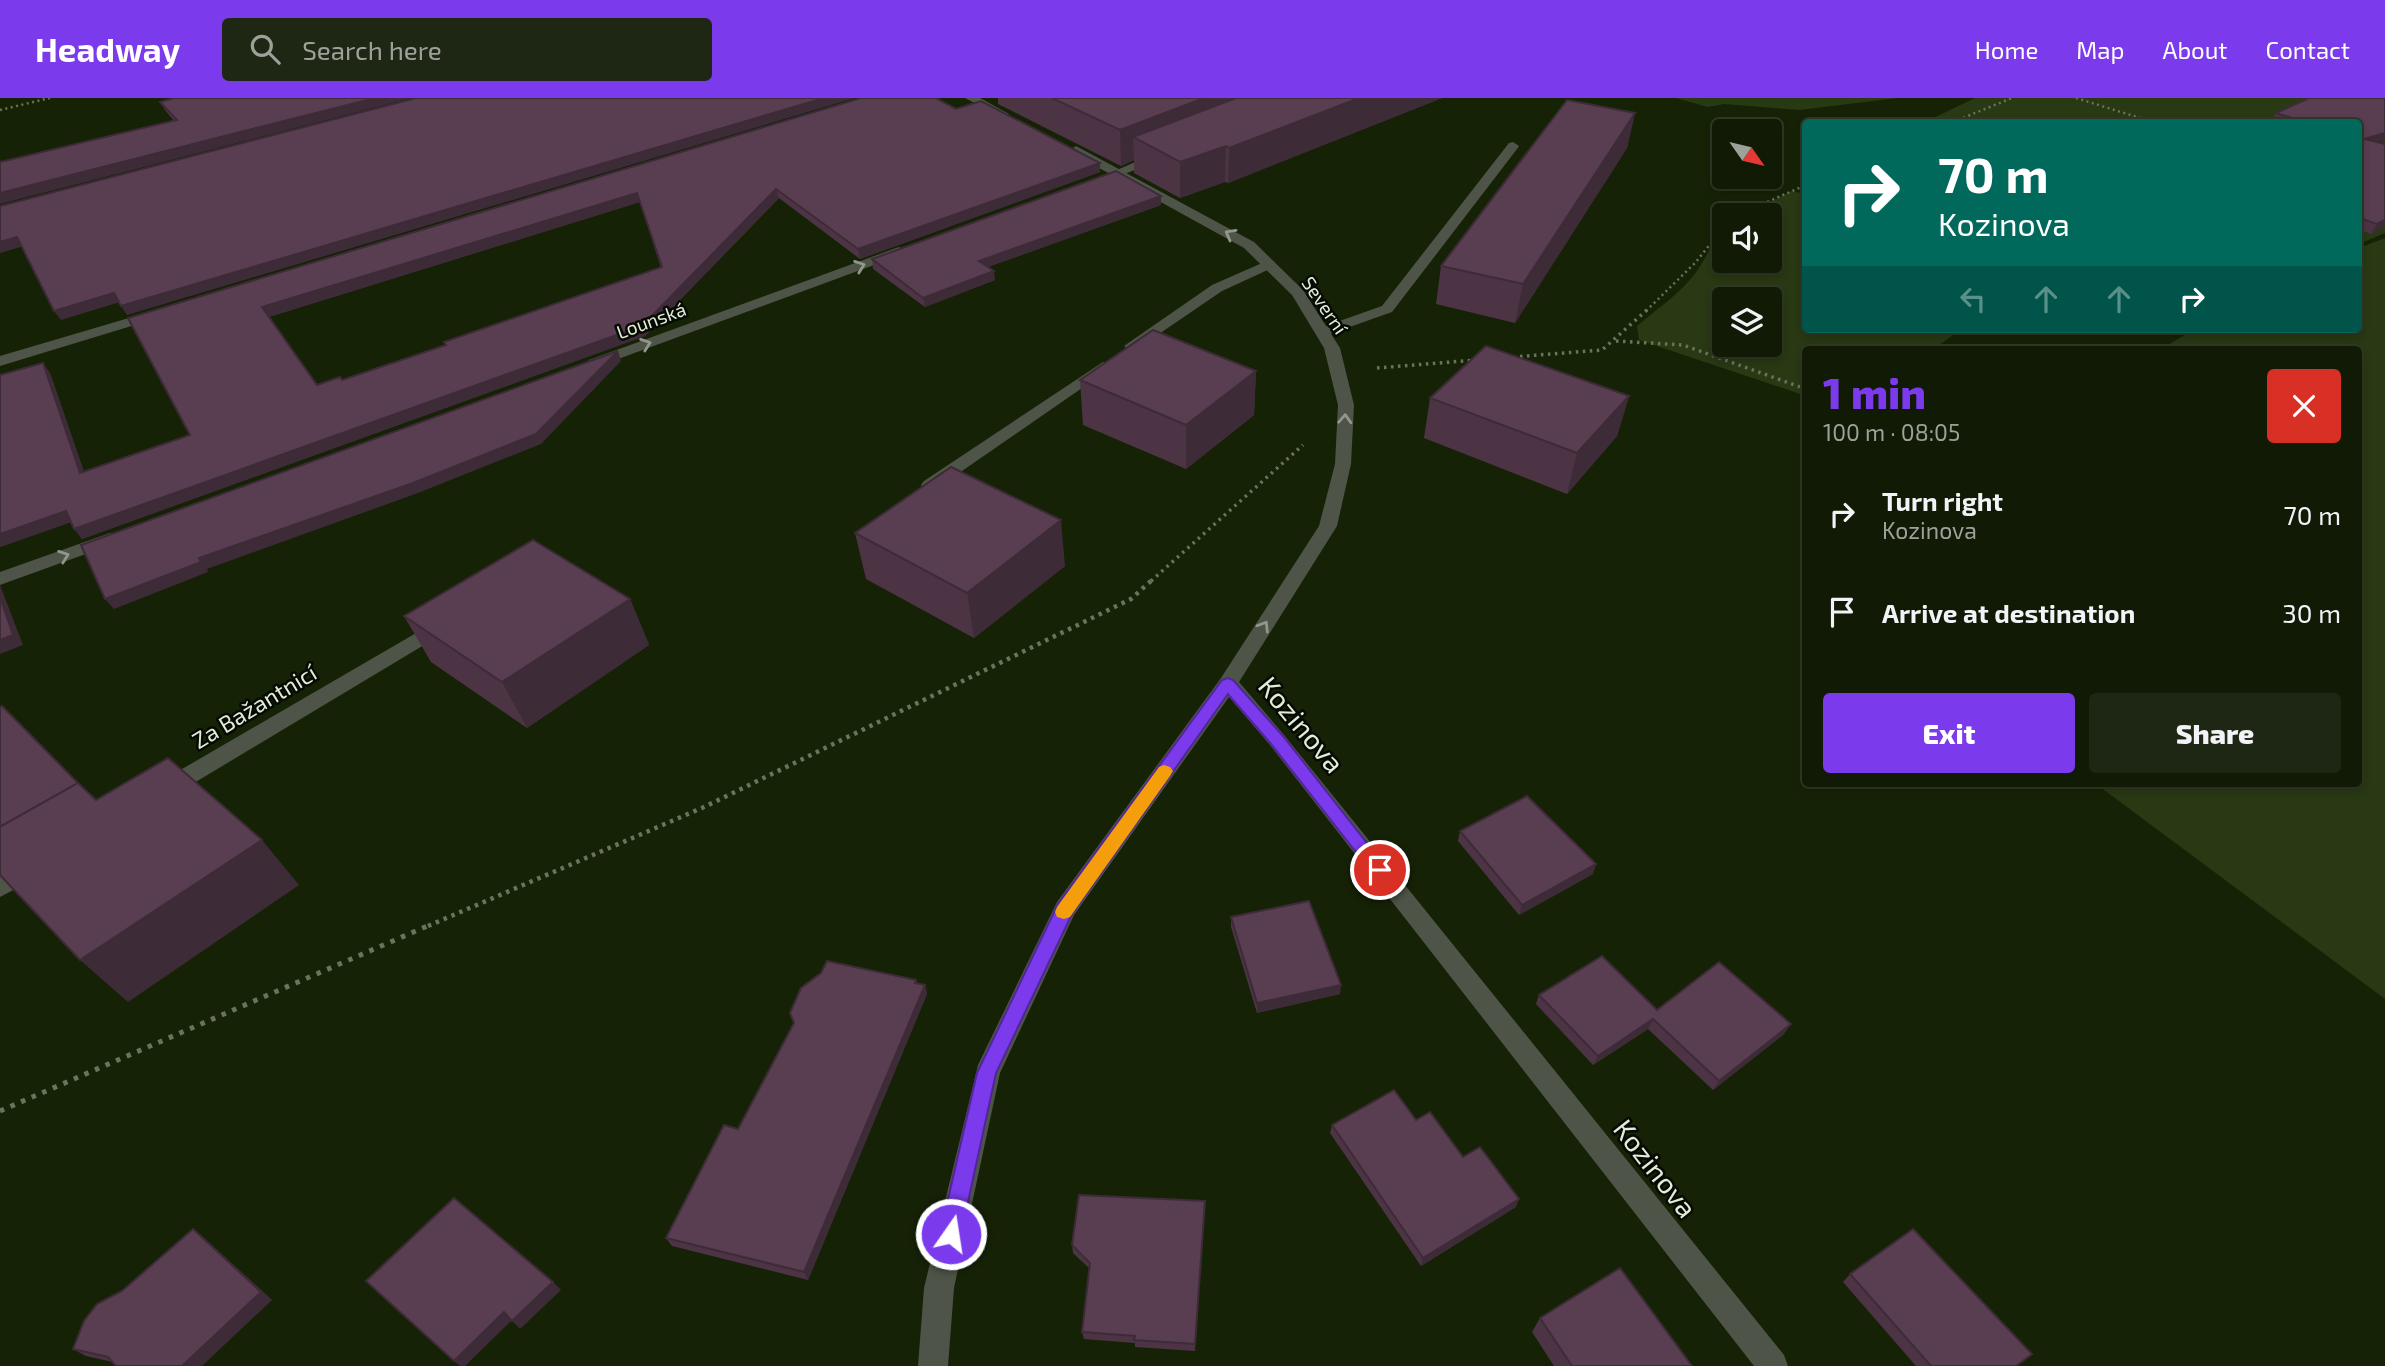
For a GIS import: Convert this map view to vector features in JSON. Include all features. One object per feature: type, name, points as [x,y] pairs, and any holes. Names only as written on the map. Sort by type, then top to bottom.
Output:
[{"type":"street","points":[[971,98],[1020,122]]},
{"type":"street","name":"Severní","points":[[1057,141],[1249,245],[1298,293],[1332,348],[1346,405],[1343,464],[1328,526],[1228,683]]},
{"type":"street","points":[[1322,332],[1387,309],[1513,146]]},
{"type":"street","points":[[1092,181],[1169,152]]},
{"type":"street","name":"Lounská","points":[[572,370],[910,247]]},
{"type":"street","points":[[919,492],[1217,288],[1269,264]]},
{"type":"street","points":[[0,361],[173,309]]},
{"type":"street","points":[[0,579],[130,531]]},
{"type":"street","name":"Za Bažantnicí","points":[[142,803],[463,612]]},
{"type":"street","name":"Kozinova","points":[[933,1366],[939,1288],[986,1073],[1065,909],[1228,683],[1277,740],[1773,1366]]},
{"type":"street","points":[[0,888],[47,860]]},
{"type":"path","points":[[0,110],[50,98]]},
{"type":"path","points":[[1961,119],[2012,98]]},
{"type":"path","points":[[2076,98],[2143,119]]},
{"type":"path","points":[[1766,203],[1802,188]]},
{"type":"path","points":[[1504,358],[1602,351],[1695,263],[1712,242]]},
{"type":"path","points":[[1615,341],[1683,345],[1802,388]]},
{"type":"path","points":[[1338,371],[1477,360]]},
{"type":"path","points":[[0,1111],[702,808],[1130,599],[1346,405]]},
{"type":"green space","points":[[1676,98],[1898,98],[1799,110],[1724,104],[1708,107]]},
{"type":"green space","points":[[1975,98],[2385,98],[2385,233],[2362,243],[2362,119],[1931,119]]},
{"type":"green space","points":[[1792,191],[1802,193],[1802,333],[1953,333],[1937,346],[1802,346],[1802,395],[1639,340],[1637,326],[1688,282],[1712,246],[1712,273],[1782,273],[1782,203],[1768,203]]},
{"type":"green space","points":[[2385,238],[2385,999],[2100,787],[2362,787],[2362,346],[2166,346],[2188,333],[2362,333],[2362,247]]},
{"type":"building","points":[[174,98],[375,98],[0,193],[0,162],[177,120],[160,102]]},
{"type":"building","points":[[416,98],[824,98],[121,306],[114,293],[54,311],[17,237],[0,242],[0,206]]},
{"type":"building","points":[[861,98],[936,98],[956,109],[981,101],[1100,163],[858,249],[776,189],[642,326],[74,529],[66,511],[0,534],[0,375],[43,363],[80,473],[190,435],[128,318]],"holes":[[[637,193],[662,267],[444,342],[446,345],[342,380],[340,377],[317,385],[262,307]]]},
{"type":"building","points":[[1052,98],[1204,98],[1120,130]]},
{"type":"building","points":[[1236,98],[1359,98],[1229,148],[1226,146],[1180,162],[1133,137]]},
{"type":"building","points":[[2309,98],[2385,98],[2385,133],[2364,139],[2385,144],[2385,220],[2377,224],[2362,219],[2362,119],[2295,119],[2276,113]]},
{"type":"building","points":[[1567,100],[1635,113],[1523,284],[1441,266]]},
{"type":"building","points":[[1116,171],[1161,196],[979,261],[994,271],[923,298],[872,259]]},
{"type":"building","points":[[1153,330],[1256,371],[1186,425],[1080,380]]},
{"type":"building","points":[[1486,346],[1629,396],[1577,453],[1430,398]]},
{"type":"building","points":[[618,351],[536,434],[413,483],[199,558],[201,562],[105,599],[81,545]]},
{"type":"building","points":[[951,467],[1061,520],[967,593],[855,533]]},
{"type":"building","points":[[533,540],[630,599],[502,682],[404,616]]},
{"type":"building","points":[[0,597],[13,635],[0,640]]},
{"type":"building","points":[[2,706],[78,783],[0,827],[0,707]]},
{"type":"building","points":[[168,758],[262,840],[80,960],[0,875],[0,827],[78,783],[96,800]]},
{"type":"building","points":[[1527,796],[1596,864],[1522,905],[1460,831]]},
{"type":"building","points":[[1309,901],[1341,985],[1257,1003],[1231,917]]},
{"type":"building","points":[[1602,956],[1657,1010],[1719,962],[1791,1024],[1719,1081],[1653,1019],[1598,1056],[1539,995]]},
{"type":"building","points":[[827,961],[916,980],[915,983],[925,985],[804,1272],[666,1238],[724,1125],[738,1129],[794,1023],[790,1013],[801,988],[821,973]]},
{"type":"building","points":[[1394,1090],[1416,1120],[1430,1112],[1463,1157],[1480,1147],[1519,1199],[1423,1258],[1332,1125]]},
{"type":"building","points":[[1079,1195],[1205,1201],[1195,1344],[1134,1340],[1135,1336],[1082,1332],[1090,1263],[1072,1245]]},
{"type":"building","points":[[454,1198],[553,1282],[512,1321],[504,1312],[454,1361],[366,1281]]},
{"type":"building","points":[[193,1229],[261,1292],[182,1366],[116,1366],[108,1357],[73,1349],[84,1321],[97,1304],[122,1291]]},
{"type":"building","points":[[1913,1229],[2032,1354],[2016,1366],[1931,1366],[1850,1274]]},
{"type":"building","points":[[1620,1268],[1692,1366],[1572,1366],[1540,1318]]},
{"type":"slow traffic","points":[[1064,912],[1164,771]]},
{"type":"route","points":[[951,1234],[986,1073],[1065,909],[1228,683],[1380,870]]}]
